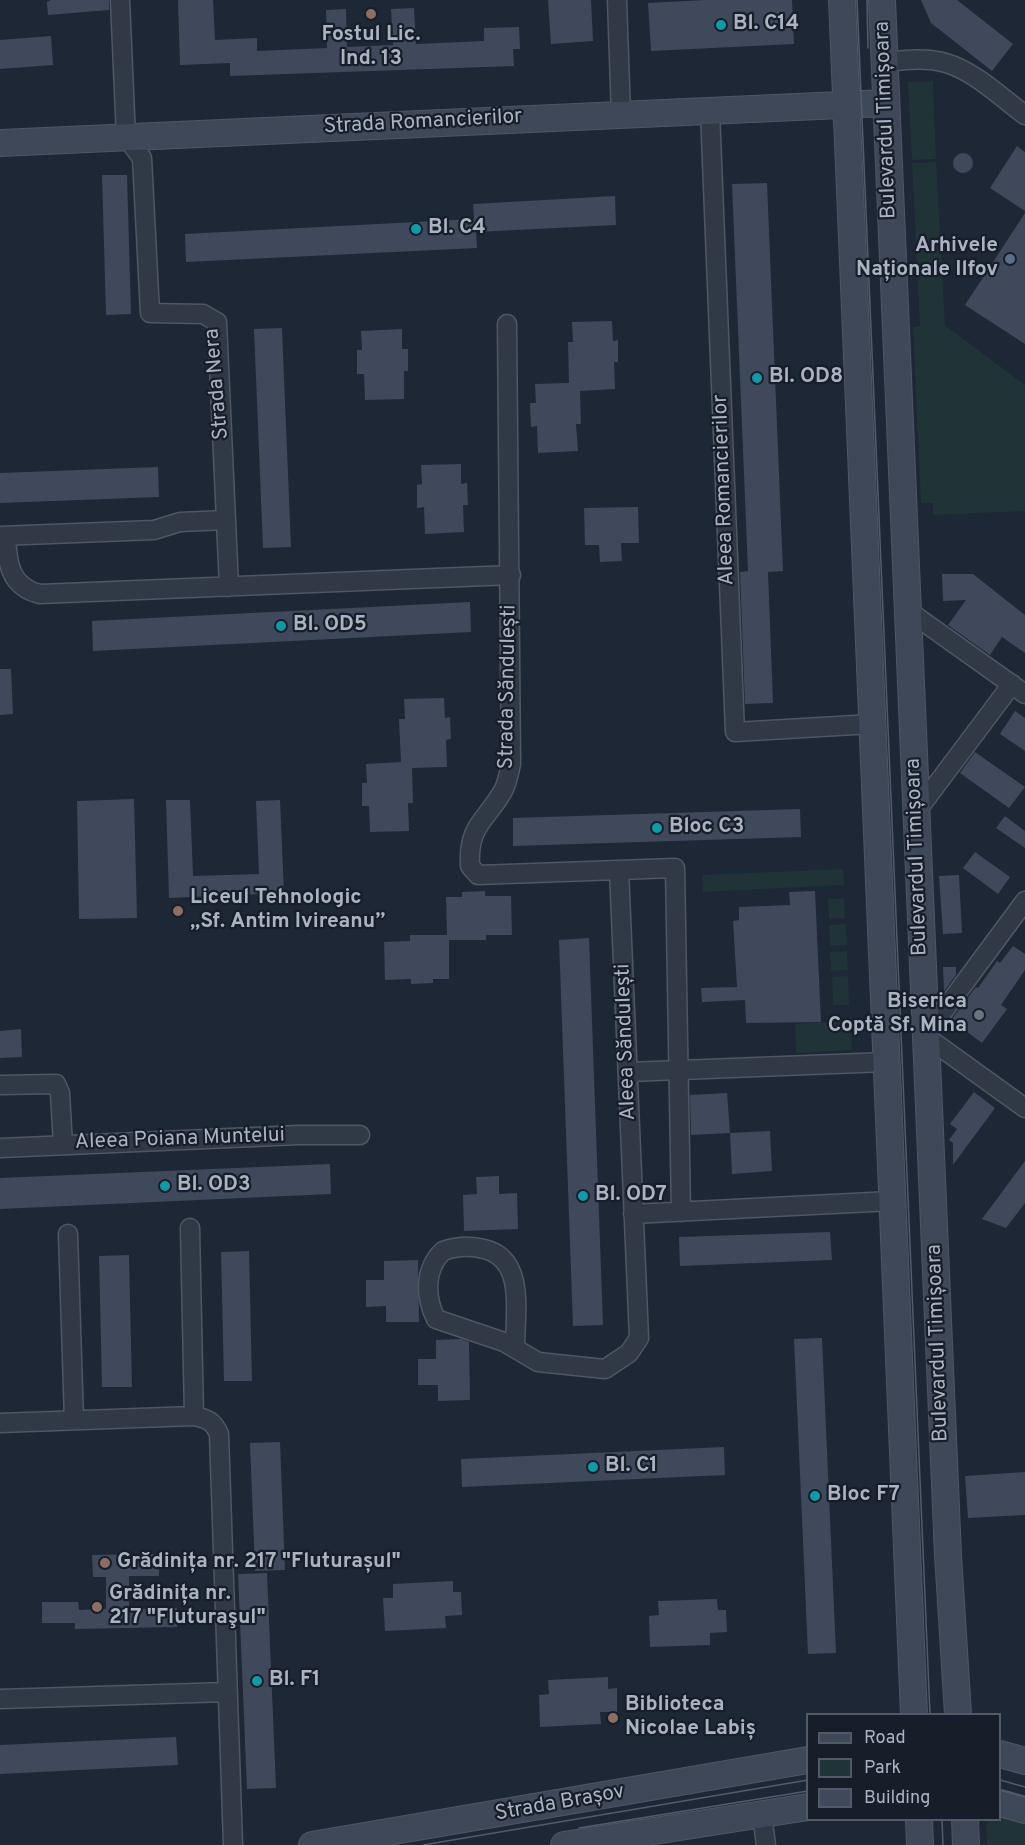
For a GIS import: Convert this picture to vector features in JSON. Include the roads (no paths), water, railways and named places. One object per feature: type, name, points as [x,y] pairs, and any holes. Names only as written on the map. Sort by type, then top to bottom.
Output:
[{"type":"main road","name":"Bulevardul Timișoara","points":[[842,0],[914,1713]]},
{"type":"main road","name":"Bulevardul Timișoara","points":[[882,0],[936,1286],[948,1555],[958,1713]]},
{"type":"main road","points":[[844,63],[884,62]]},
{"type":"main road","name":"Strada Romancierilor","points":[[0,143],[885,103]]},
{"type":"main road","points":[[863,521],[903,519]]},
{"type":"main road","points":[[896,1288],[936,1286]]},
{"type":"main road","points":[[1001,1755],[1025,1761]]},
{"type":"main road","name":"Strada Brașov","points":[[312,1845],[806,1760]]},
{"type":"main road","points":[[1001,1804],[1025,1810]]},
{"type":"main road","name":"Strada Brașov","points":[[564,1845],[806,1807]]},
{"type":"main road","points":[[919,1821],[920,1845]]},
{"type":"main road","points":[[965,1821],[966,1845]]},
{"type":"street","points":[[120,0],[126,137]]},
{"type":"street","points":[[617,0],[621,115]]},
{"type":"street","points":[[884,62],[929,60],[962,69],[1025,115]]},
{"type":"street","name":"Aleea Romancierilor","points":[[710,112],[735,732],[872,724]]},
{"type":"street","name":"Strada Nera","points":[[126,137],[142,158],[150,313],[202,314],[218,322],[229,587]]},
{"type":"street","name":"Strada Săndulești","points":[[507,324],[511,764],[504,790],[476,827],[469,845],[470,866],[478,875],[675,868],[679,1070]]},
{"type":"street","points":[[226,520],[180,522],[154,530],[3,536],[10,572],[29,591],[57,594],[511,575]]},
{"type":"street","points":[[907,610],[1018,689],[916,812]]},
{"type":"street","name":"Aleea Săndulești","points":[[515,1347],[514,1278],[510,1264],[501,1255],[470,1246],[442,1251],[429,1271],[428,1303],[436,1319],[515,1347],[538,1362],[605,1370],[629,1353],[639,1338],[619,870]]},
{"type":"street","points":[[1025,902],[925,1036],[1025,1108]]},
{"type":"street","points":[[628,1072],[886,1062]]},
{"type":"street","points":[[679,1070],[681,1212]]},
{"type":"street","points":[[0,1085],[56,1084],[60,1093],[63,1145]]},
{"type":"street","name":"Aleea Poiana Muntelui","points":[[0,1148],[299,1135],[360,1135]]},
{"type":"street","points":[[633,1214],[892,1201]]},
{"type":"street","points":[[190,1228],[194,1416]]},
{"type":"street","points":[[68,1234],[74,1420]]},
{"type":"street","points":[[0,1423],[194,1416],[208,1419],[219,1434],[233,1845]]},
{"type":"street","points":[[0,1699],[228,1692]]},
{"type":"street","points":[[762,1814],[766,1845]]},
{"type":"tram line","points":[[857,0],[930,1713]]},
{"type":"tram line","points":[[867,0],[868,48]]},
{"type":"tram line","points":[[423,1845],[806,1780]]},
{"type":"tram line","points":[[1001,1780],[1025,1787]]},
{"type":"tram line","points":[[1001,1790],[1025,1797]]},
{"type":"tram line","points":[[579,1828],[806,1791]]},
{"type":"tram line","points":[[942,1821],[943,1845]]},
{"type":"place","name":"Fostul Lic. Ind. 13","points":[[371,14]]},
{"type":"place","name":"Bl. C14","points":[[721,25]]},
{"type":"place","name":"Bl. C4","points":[[416,229]]},
{"type":"place","name":"Arhivele Naționale Ilfov","points":[[1010,259]]},
{"type":"place","name":"Bl. OD8","points":[[757,378]]},
{"type":"place","name":"Bl. OD5","points":[[281,626]]},
{"type":"place","name":"Bloc C3","points":[[657,828]]},
{"type":"place","name":"Liceul Tehnologic „Sf. Antim Ivireanu”","points":[[178,911]]},
{"type":"place","name":"Biserica Coptă Sf. Mina","points":[[979,1015]]},
{"type":"place","name":"Bl. OD3","points":[[165,1186]]},
{"type":"place","name":"Bl. OD7","points":[[583,1196]]},
{"type":"place","name":"Bl. C1","points":[[593,1467]]},
{"type":"place","name":"Bloc F7","points":[[815,1496]]},
{"type":"place","name":"Grădinița nr. 217 \"Fluturașul\"","points":[[105,1563]]},
{"type":"place","name":"Grădinița nr. 217 \"Fluturaşul\"","points":[[97,1607]]},
{"type":"place","name":"Bl. F1","points":[[257,1681]]},
{"type":"place","name":"Biblioteca Nicolae Labiș","points":[[613,1718]]}]
